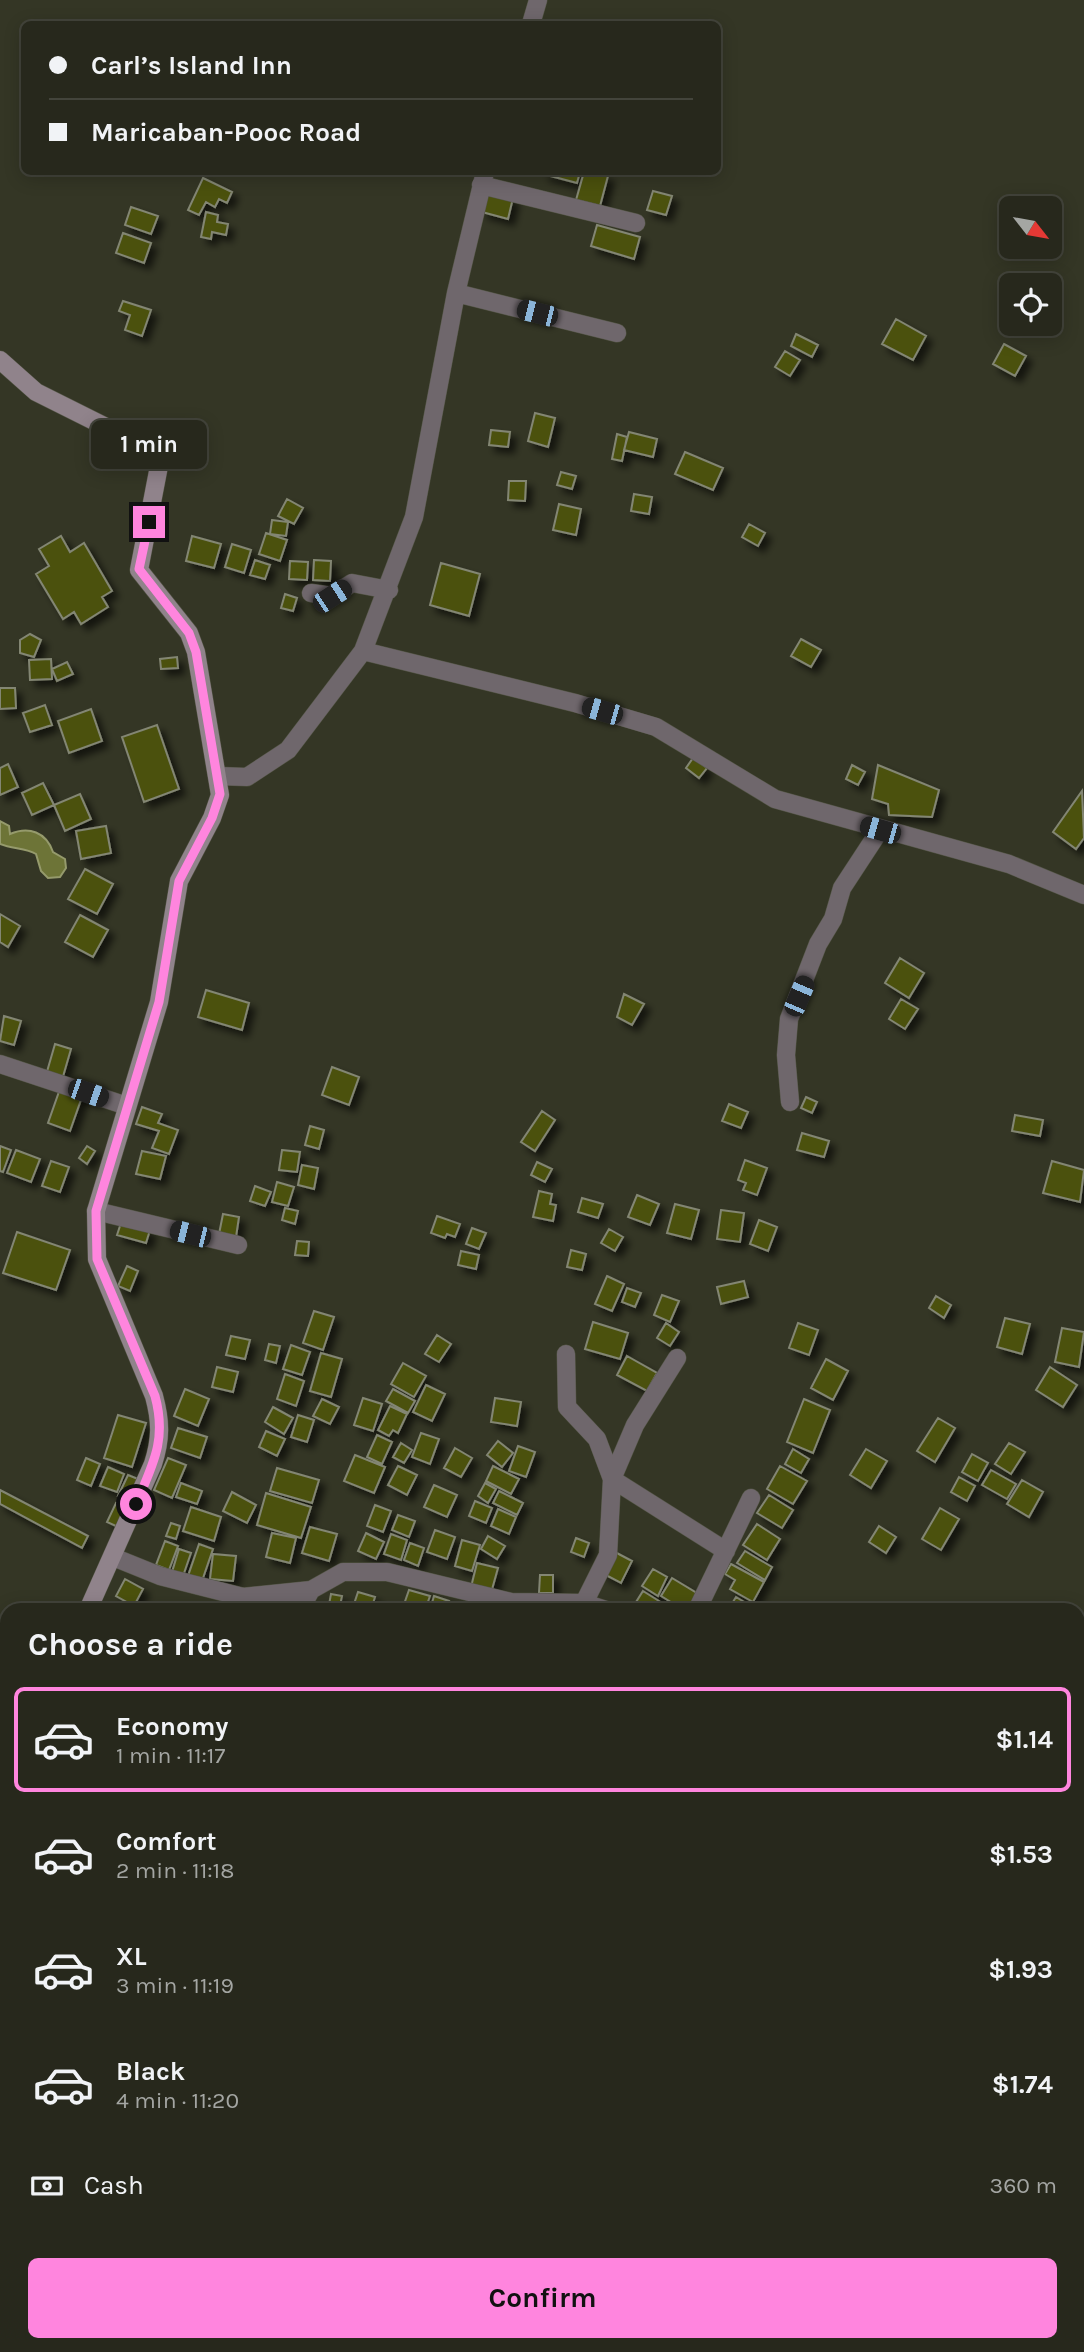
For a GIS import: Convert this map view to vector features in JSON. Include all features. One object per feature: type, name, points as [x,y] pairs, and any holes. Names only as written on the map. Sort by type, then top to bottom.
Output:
[{"type":"street","points":[[532,21],[538,0]]},
{"type":"street","points":[[218,776],[247,777],[288,750],[363,651],[389,590],[414,517],[456,293],[483,178],[636,223]]},
{"type":"street","points":[[456,293],[617,332]]},
{"type":"street","points":[[0,360],[36,392],[144,446],[159,467],[139,569],[189,633],[193,642],[203,681],[220,794],[212,818],[179,881],[159,1002],[96,1211],[97,1259],[155,1396],[160,1418],[160,1440],[153,1464],[91,1603]]},
{"type":"street","points":[[311,593],[332,596],[352,583],[389,590]]},
{"type":"street","points":[[363,651],[575,703],[656,727],[775,799],[1009,864],[1084,895]]},
{"type":"street","points":[[790,1102],[786,1055],[789,1019],[818,944],[833,919],[842,888],[880,830]]},
{"type":"street","points":[[0,1064],[127,1106]]},
{"type":"street","points":[[96,1211],[238,1245]]},
{"type":"street","points":[[566,1354],[567,1407],[597,1439],[612,1479],[726,1551]]},
{"type":"street","points":[[584,1603],[608,1555],[612,1479],[635,1425],[677,1358]]},
{"type":"street","points":[[700,1603],[751,1498]]},
{"type":"street","points":[[113,1557],[160,1576],[243,1597],[311,1590],[343,1573],[387,1572],[496,1603]]},
{"type":"street","points":[[304,1603],[311,1590]]},
{"type":"shaded area","points":[[0,821],[9,826],[10,834],[30,831],[41,835],[53,852],[65,859],[66,868],[60,877],[48,878],[41,871],[36,854],[0,844]]},
{"type":"building","points":[[547,175],[579,175],[577,183]]},
{"type":"building","points":[[583,175],[608,176],[600,206],[576,200]]},
{"type":"building","points":[[203,178],[232,192],[227,203],[219,199],[215,207],[206,202],[199,215],[188,210]]},
{"type":"building","points":[[653,191],[672,196],[666,215],[647,210]]},
{"type":"building","points":[[488,192],[513,198],[508,219],[482,212]]},
{"type":"building","points":[[131,207],[158,216],[151,234],[125,225]]},
{"type":"building","points":[[206,212],[218,215],[217,222],[228,224],[226,235],[212,232],[211,239],[201,237]]},
{"type":"building","points":[[597,225],[640,237],[634,259],[591,246]]},
{"type":"building","points":[[123,233],[151,243],[144,263],[116,253]]},
{"type":"building","points":[[123,301],[151,310],[142,336],[125,330],[130,315],[119,311]]},
{"type":"building","points":[[896,319],[926,336],[913,360],[882,344]]},
{"type":"building","points":[[796,334],[818,345],[812,357],[791,346]]},
{"type":"building","points":[[1004,344],[1026,356],[1015,376],[993,364]]},
{"type":"building","points":[[785,351],[800,360],[790,376],[775,367]]},
{"type":"building","points":[[535,413],[555,418],[548,447],[528,441]]},
{"type":"building","points":[[491,430],[510,432],[508,447],[489,445]]},
{"type":"building","points":[[629,432],[657,439],[653,457],[624,450]]},
{"type":"building","points":[[617,434],[627,437],[622,461],[612,459]]},
{"type":"building","points":[[685,452],[723,468],[713,490],[675,474]]},
{"type":"building","points":[[561,472],[576,476],[572,489],[557,485]]},
{"type":"building","points":[[509,481],[526,481],[525,501],[508,500]]},
{"type":"building","points":[[634,494],[652,497],[649,514],[631,511]]},
{"type":"building","points":[[287,499],[303,508],[294,524],[278,516]]},
{"type":"building","points":[[559,504],[581,509],[576,535],[553,530]]},
{"type":"building","points":[[272,520],[288,522],[286,536],[270,534]]},
{"type":"building","points":[[749,524],[765,533],[758,546],[742,537]]},
{"type":"building","points":[[266,533],[287,540],[280,561],[259,554]]},
{"type":"building","points":[[61,536],[70,552],[84,543],[112,591],[102,597],[108,607],[81,624],[74,612],[63,619],[36,574],[49,566],[39,549]]},
{"type":"building","points":[[192,536],[221,544],[214,568],[186,561]]},
{"type":"building","points":[[232,544],[251,550],[244,573],[225,567]]},
{"type":"building","points":[[255,560],[270,565],[265,579],[250,575]]},
{"type":"building","points":[[314,560],[331,561],[330,581],[313,580]]},
{"type":"building","points":[[290,561],[308,562],[307,580],[289,579]]},
{"type":"building","points":[[441,563],[480,574],[469,616],[430,605]]},
{"type":"building","points":[[285,594],[297,598],[293,611],[281,608]]},
{"type":"building","points":[[30,634],[41,640],[34,657],[20,653],[20,640]]},
{"type":"building","points":[[801,639],[821,650],[811,667],[791,656]]},
{"type":"building","points":[[177,657],[178,668],[161,669],[160,659]]},
{"type":"building","points":[[51,659],[52,679],[30,680],[29,660]]},
{"type":"building","points":[[67,662],[73,674],[57,681],[52,669]]},
{"type":"building","points":[[0,688],[15,688],[16,708],[0,709]]},
{"type":"building","points":[[45,705],[52,725],[30,732],[23,713]]},
{"type":"building","points":[[91,709],[102,741],[69,753],[58,721]]},
{"type":"building","points":[[157,725],[179,789],[144,802],[122,737]]},
{"type":"building","points":[[693,758],[707,768],[699,778],[686,768]]},
{"type":"building","points":[[8,764],[18,787],[0,795],[0,768]]},
{"type":"building","points":[[852,765],[865,772],[858,785],[846,779]]},
{"type":"building","points":[[878,765],[939,790],[932,817],[889,815],[888,804],[872,799]]},
{"type":"building","points":[[43,783],[54,805],[32,815],[22,793]]},
{"type":"building","points":[[1082,791],[1084,838],[1076,849],[1053,832]]},
{"type":"building","points":[[80,794],[91,819],[65,831],[54,805]]},
{"type":"building","points":[[106,826],[111,853],[81,859],[76,831]]},
{"type":"building","points":[[85,869],[113,884],[97,914],[68,899]]},
{"type":"building","points":[[0,914],[20,926],[8,947],[0,942]]},
{"type":"building","points":[[80,915],[108,930],[93,957],[65,942]]},
{"type":"building","points":[[900,958],[924,973],[909,998],[885,983]]},
{"type":"building","points":[[206,990],[249,1003],[242,1030],[198,1017]]},
{"type":"building","points":[[624,994],[644,1004],[632,1025],[617,1017]]},
{"type":"building","points":[[901,999],[918,1009],[905,1029],[889,1019]]},
{"type":"building","points":[[4,1016],[21,1021],[14,1045],[0,1041]]},
{"type":"building","points":[[55,1044],[71,1049],[62,1080],[46,1075]]},
{"type":"building","points":[[332,1067],[359,1077],[349,1105],[322,1095]]},
{"type":"building","points":[[61,1086],[83,1094],[70,1131],[48,1123]]},
{"type":"building","points":[[806,1097],[817,1102],[812,1113],[801,1108]]},
{"type":"building","points":[[729,1104],[748,1112],[741,1128],[722,1121]]},
{"type":"building","points":[[142,1107],[162,1114],[158,1123],[178,1130],[169,1154],[152,1148],[159,1131],[136,1124]]},
{"type":"building","points":[[542,1111],[555,1120],[535,1151],[521,1142]]},
{"type":"building","points":[[1015,1115],[1043,1120],[1040,1136],[1012,1131]]},
{"type":"building","points":[[310,1126],[324,1130],[319,1149],[305,1145]]},
{"type":"building","points":[[802,1133],[829,1141],[824,1157],[797,1150]]},
{"type":"building","points":[[0,1146],[11,1150],[3,1172],[0,1171]]},
{"type":"building","points":[[87,1146],[95,1151],[87,1164],[79,1158]]},
{"type":"building","points":[[16,1150],[40,1159],[31,1182],[7,1173]]},
{"type":"building","points":[[282,1150],[300,1152],[297,1172],[279,1170]]},
{"type":"building","points":[[142,1151],[166,1156],[160,1179],[136,1174]]},
{"type":"building","points":[[745,1160],[767,1168],[757,1195],[743,1190],[746,1183],[738,1180]]},
{"type":"building","points":[[51,1161],[69,1167],[60,1192],[42,1186]]},
{"type":"building","points":[[1052,1161],[1084,1170],[1080,1202],[1043,1193]]},
{"type":"building","points":[[537,1162],[552,1169],[545,1182],[531,1175]]},
{"type":"building","points":[[302,1165],[318,1168],[314,1189],[298,1185]]},
{"type":"building","points":[[277,1182],[294,1187],[288,1206],[272,1202]]},
{"type":"building","points":[[255,1186],[271,1192],[265,1206],[250,1201]]},
{"type":"building","points":[[539,1191],[552,1194],[550,1204],[556,1205],[553,1221],[533,1217]]},
{"type":"building","points":[[637,1195],[659,1204],[650,1225],[628,1217]]},
{"type":"building","points":[[582,1198],[603,1204],[598,1218],[578,1212]]},
{"type":"building","points":[[675,1204],[699,1210],[691,1239],[667,1233]]},
{"type":"building","points":[[285,1208],[298,1211],[295,1224],[282,1220]]},
{"type":"building","points":[[721,1210],[744,1213],[740,1242],[717,1239]]},
{"type":"building","points":[[223,1214],[239,1217],[236,1237],[219,1234]]},
{"type":"building","points":[[437,1216],[460,1224],[455,1237],[447,1234],[445,1238],[431,1233]]},
{"type":"building","points":[[759,1220],[777,1227],[768,1251],[750,1244]]},
{"type":"building","points":[[121,1223],[150,1230],[146,1243],[117,1235]]},
{"type":"building","points":[[472,1228],[486,1233],[479,1249],[466,1244]]},
{"type":"building","points":[[609,1229],[623,1237],[615,1251],[601,1243]]},
{"type":"building","points":[[17,1232],[70,1250],[56,1290],[3,1273]]},
{"type":"building","points":[[297,1241],[309,1242],[308,1256],[295,1255]]},
{"type":"building","points":[[571,1250],[586,1254],[582,1270],[567,1267]]},
{"type":"building","points":[[461,1251],[479,1255],[476,1269],[458,1265]]},
{"type":"building","points":[[127,1266],[138,1271],[130,1291],[118,1286]]},
{"type":"building","points":[[607,1276],[624,1284],[612,1311],[595,1304]]},
{"type":"building","points":[[744,1281],[748,1297],[721,1304],[717,1287]]},
{"type":"building","points":[[627,1288],[641,1293],[635,1307],[622,1302]]},
{"type":"building","points":[[662,1295],[679,1301],[670,1322],[654,1315]]},
{"type":"building","points":[[936,1296],[951,1305],[944,1318],[929,1308]]},
{"type":"building","points":[[314,1311],[334,1317],[323,1350],[303,1343]]},
{"type":"building","points":[[1005,1318],[1030,1324],[1022,1354],[997,1347]]},
{"type":"building","points":[[593,1322],[628,1333],[620,1359],[585,1349]]},
{"type":"building","points":[[666,1323],[679,1332],[670,1346],[657,1338]]},
{"type":"building","points":[[798,1323],[818,1330],[809,1355],[789,1348]]},
{"type":"building","points":[[1062,1328],[1084,1332],[1079,1367],[1055,1362]]},
{"type":"building","points":[[437,1335],[451,1344],[439,1362],[425,1354]]},
{"type":"building","points":[[231,1336],[250,1340],[245,1359],[226,1355]]},
{"type":"building","points":[[269,1344],[280,1346],[276,1363],[265,1360]]},
{"type":"building","points":[[291,1345],[310,1352],[302,1375],[283,1369]]},
{"type":"building","points":[[321,1353],[342,1359],[331,1397],[310,1391]]},
{"type":"building","points":[[627,1356],[657,1373],[647,1391],[617,1375]]},
{"type":"building","points":[[826,1359],[848,1371],[833,1400],[811,1388]]},
{"type":"building","points":[[403,1363],[426,1376],[414,1397],[391,1384]]},
{"type":"building","points":[[217,1367],[238,1372],[233,1392],[212,1387]]},
{"type":"building","points":[[1050,1367],[1077,1385],[1063,1407],[1036,1390]]},
{"type":"building","points":[[285,1374],[304,1381],[296,1406],[277,1399]]},
{"type":"building","points":[[426,1385],[445,1394],[432,1421],[413,1412]]},
{"type":"building","points":[[185,1389],[209,1399],[198,1426],[174,1416]]},
{"type":"building","points":[[393,1389],[415,1401],[408,1413],[386,1401]]},
{"type":"building","points":[[363,1398],[382,1404],[373,1431],[354,1425]]},
{"type":"building","points":[[495,1398],[521,1402],[517,1426],[491,1422]]},
{"type":"building","points":[[322,1399],[339,1407],[330,1424],[313,1416]]},
{"type":"building","points":[[804,1399],[830,1410],[813,1453],[787,1442]]},
{"type":"building","points":[[390,1406],[407,1414],[398,1433],[393,1430],[389,1436],[378,1430]]},
{"type":"building","points":[[273,1407],[293,1418],[284,1434],[265,1422]]},
{"type":"building","points":[[118,1415],[146,1423],[132,1467],[104,1458]]},
{"type":"building","points":[[298,1415],[314,1420],[307,1442],[291,1437]]},
{"type":"building","points":[[938,1418],[955,1428],[935,1462],[917,1451]]},
{"type":"building","points":[[178,1428],[207,1437],[200,1458],[171,1448]]},
{"type":"building","points":[[266,1431],[285,1439],[277,1456],[259,1447]]},
{"type":"building","points":[[421,1433],[439,1439],[430,1464],[412,1457]]},
{"type":"building","points":[[377,1435],[392,1442],[382,1464],[367,1457]]},
{"type":"building","points":[[498,1441],[513,1453],[502,1467],[487,1455]]},
{"type":"building","points":[[401,1443],[412,1450],[404,1463],[393,1457]]},
{"type":"building","points":[[1009,1443],[1025,1452],[1011,1474],[995,1464]]},
{"type":"building","points":[[518,1446],[535,1452],[526,1477],[509,1471]]},
{"type":"building","points":[[455,1448],[472,1458],[461,1477],[444,1468]]},
{"type":"building","points":[[793,1449],[809,1459],[801,1473],[785,1464]]},
{"type":"building","points":[[866,1449],[887,1461],[871,1488],[850,1475]]},
{"type":"building","points":[[972,1454],[988,1463],[978,1481],[962,1472]]},
{"type":"building","points":[[355,1455],[385,1467],[374,1493],[344,1481]]},
{"type":"building","points":[[86,1458],[100,1464],[91,1486],[77,1480]]},
{"type":"building","points":[[168,1458],[186,1465],[172,1498],[154,1490]]},
{"type":"building","points":[[398,1466],[417,1475],[407,1495],[388,1485]]},
{"type":"building","points":[[493,1466],[519,1479],[511,1494],[486,1481]]},
{"type":"building","points":[[780,1466],[807,1481],[793,1504],[767,1489]]},
{"type":"building","points":[[108,1467],[124,1474],[117,1492],[100,1486]]},
{"type":"building","points":[[277,1468],[319,1480],[312,1503],[270,1491]]},
{"type":"building","points":[[991,1470],[1016,1484],[1007,1499],[982,1485]]},
{"type":"building","points":[[128,1475],[138,1479],[128,1500],[118,1496]]},
{"type":"building","points":[[959,1477],[975,1486],[967,1501],[951,1492]]},
{"type":"building","points":[[1022,1480],[1043,1492],[1029,1517],[1007,1504]]},
{"type":"building","points":[[181,1483],[202,1491],[197,1504],[176,1497]]},
{"type":"building","points":[[485,1483],[496,1489],[488,1503],[478,1496]]},
{"type":"building","points":[[434,1485],[457,1495],[447,1517],[424,1507]]},
{"type":"building","points":[[0,1490],[88,1536],[82,1548],[0,1504]]},
{"type":"building","points":[[499,1491],[523,1503],[517,1515],[493,1503]]},
{"type":"building","points":[[232,1492],[256,1505],[247,1523],[223,1511]]},
{"type":"building","points":[[266,1493],[311,1507],[301,1538],[257,1525]]},
{"type":"building","points":[[769,1495],[793,1510],[782,1528],[757,1513]]},
{"type":"building","points":[[475,1501],[492,1508],[486,1523],[469,1516]]},
{"type":"building","points":[[116,1503],[127,1508],[118,1527],[107,1522]]},
{"type":"building","points":[[375,1505],[391,1511],[383,1532],[367,1526]]},
{"type":"building","points":[[191,1507],[221,1517],[214,1541],[183,1531]]},
{"type":"building","points":[[940,1508],[959,1519],[941,1550],[922,1539]]},
{"type":"building","points":[[498,1509],[516,1517],[509,1534],[491,1526]]},
{"type":"building","points":[[398,1515],[415,1521],[409,1537],[392,1530]]},
{"type":"building","points":[[171,1523],[180,1526],[176,1539],[166,1536]]},
{"type":"building","points":[[757,1524],[780,1539],[767,1560],[743,1545]]},
{"type":"building","points":[[879,1526],[896,1537],[886,1553],[869,1542]]},
{"type":"building","points":[[310,1527],[337,1534],[329,1561],[302,1553]]},
{"type":"building","points":[[435,1530],[455,1537],[447,1559],[427,1552]]},
{"type":"building","points":[[272,1533],[296,1538],[290,1563],[266,1557]]},
{"type":"building","points":[[366,1533],[384,1542],[376,1559],[358,1551]]},
{"type":"building","points":[[391,1534],[407,1540],[401,1560],[384,1554]]},
{"type":"building","points":[[488,1536],[505,1546],[497,1559],[481,1549]]},
{"type":"building","points":[[576,1538],[589,1543],[584,1557],[571,1552]]},
{"type":"building","points":[[462,1540],[480,1545],[472,1571],[455,1566]]},
{"type":"building","points":[[165,1541],[178,1546],[169,1570],[156,1565]]},
{"type":"building","points":[[410,1543],[424,1548],[418,1566],[404,1560]]},
{"type":"building","points":[[199,1544],[213,1549],[202,1581],[188,1576]]},
{"type":"building","points":[[179,1549],[191,1553],[183,1576],[172,1572]]},
{"type":"building","points":[[613,1551],[632,1561],[621,1583],[602,1573]]},
{"type":"building","points":[[745,1551],[772,1567],[765,1580],[737,1563]]},
{"type":"building","points":[[213,1554],[236,1556],[233,1581],[210,1579]]},
{"type":"building","points":[[477,1563],[498,1568],[491,1593],[471,1587]]},
{"type":"building","points":[[731,1564],[764,1582],[753,1602],[730,1589],[735,1580],[725,1574]]},
{"type":"building","points":[[653,1569],[667,1577],[658,1596],[642,1586]]},
{"type":"building","points":[[540,1575],[553,1575],[553,1593],[539,1593]]},
{"type":"building","points":[[672,1578],[700,1595],[696,1603],[672,1603],[661,1596]]},
{"type":"building","points":[[125,1579],[143,1589],[136,1603],[129,1603],[116,1596]]},
{"type":"building","points":[[409,1590],[430,1596],[428,1603],[404,1603]]},
{"type":"building","points":[[643,1591],[659,1601],[658,1603],[635,1603]]},
{"type":"building","points":[[358,1592],[375,1597],[373,1603],[354,1603]]},
{"type":"building","points":[[331,1594],[342,1596],[340,1603],[329,1603]]},
{"type":"building","points":[[434,1596],[449,1601],[448,1603],[432,1603]]},
{"type":"building","points":[[736,1597],[746,1603],[732,1603]]},
{"type":"route","points":[[136,1504],[160,1440],[160,1418],[155,1396],[97,1259],[96,1211],[159,1002],[179,881],[212,818],[220,794],[196,652],[189,633],[139,569],[149,522]]}]
